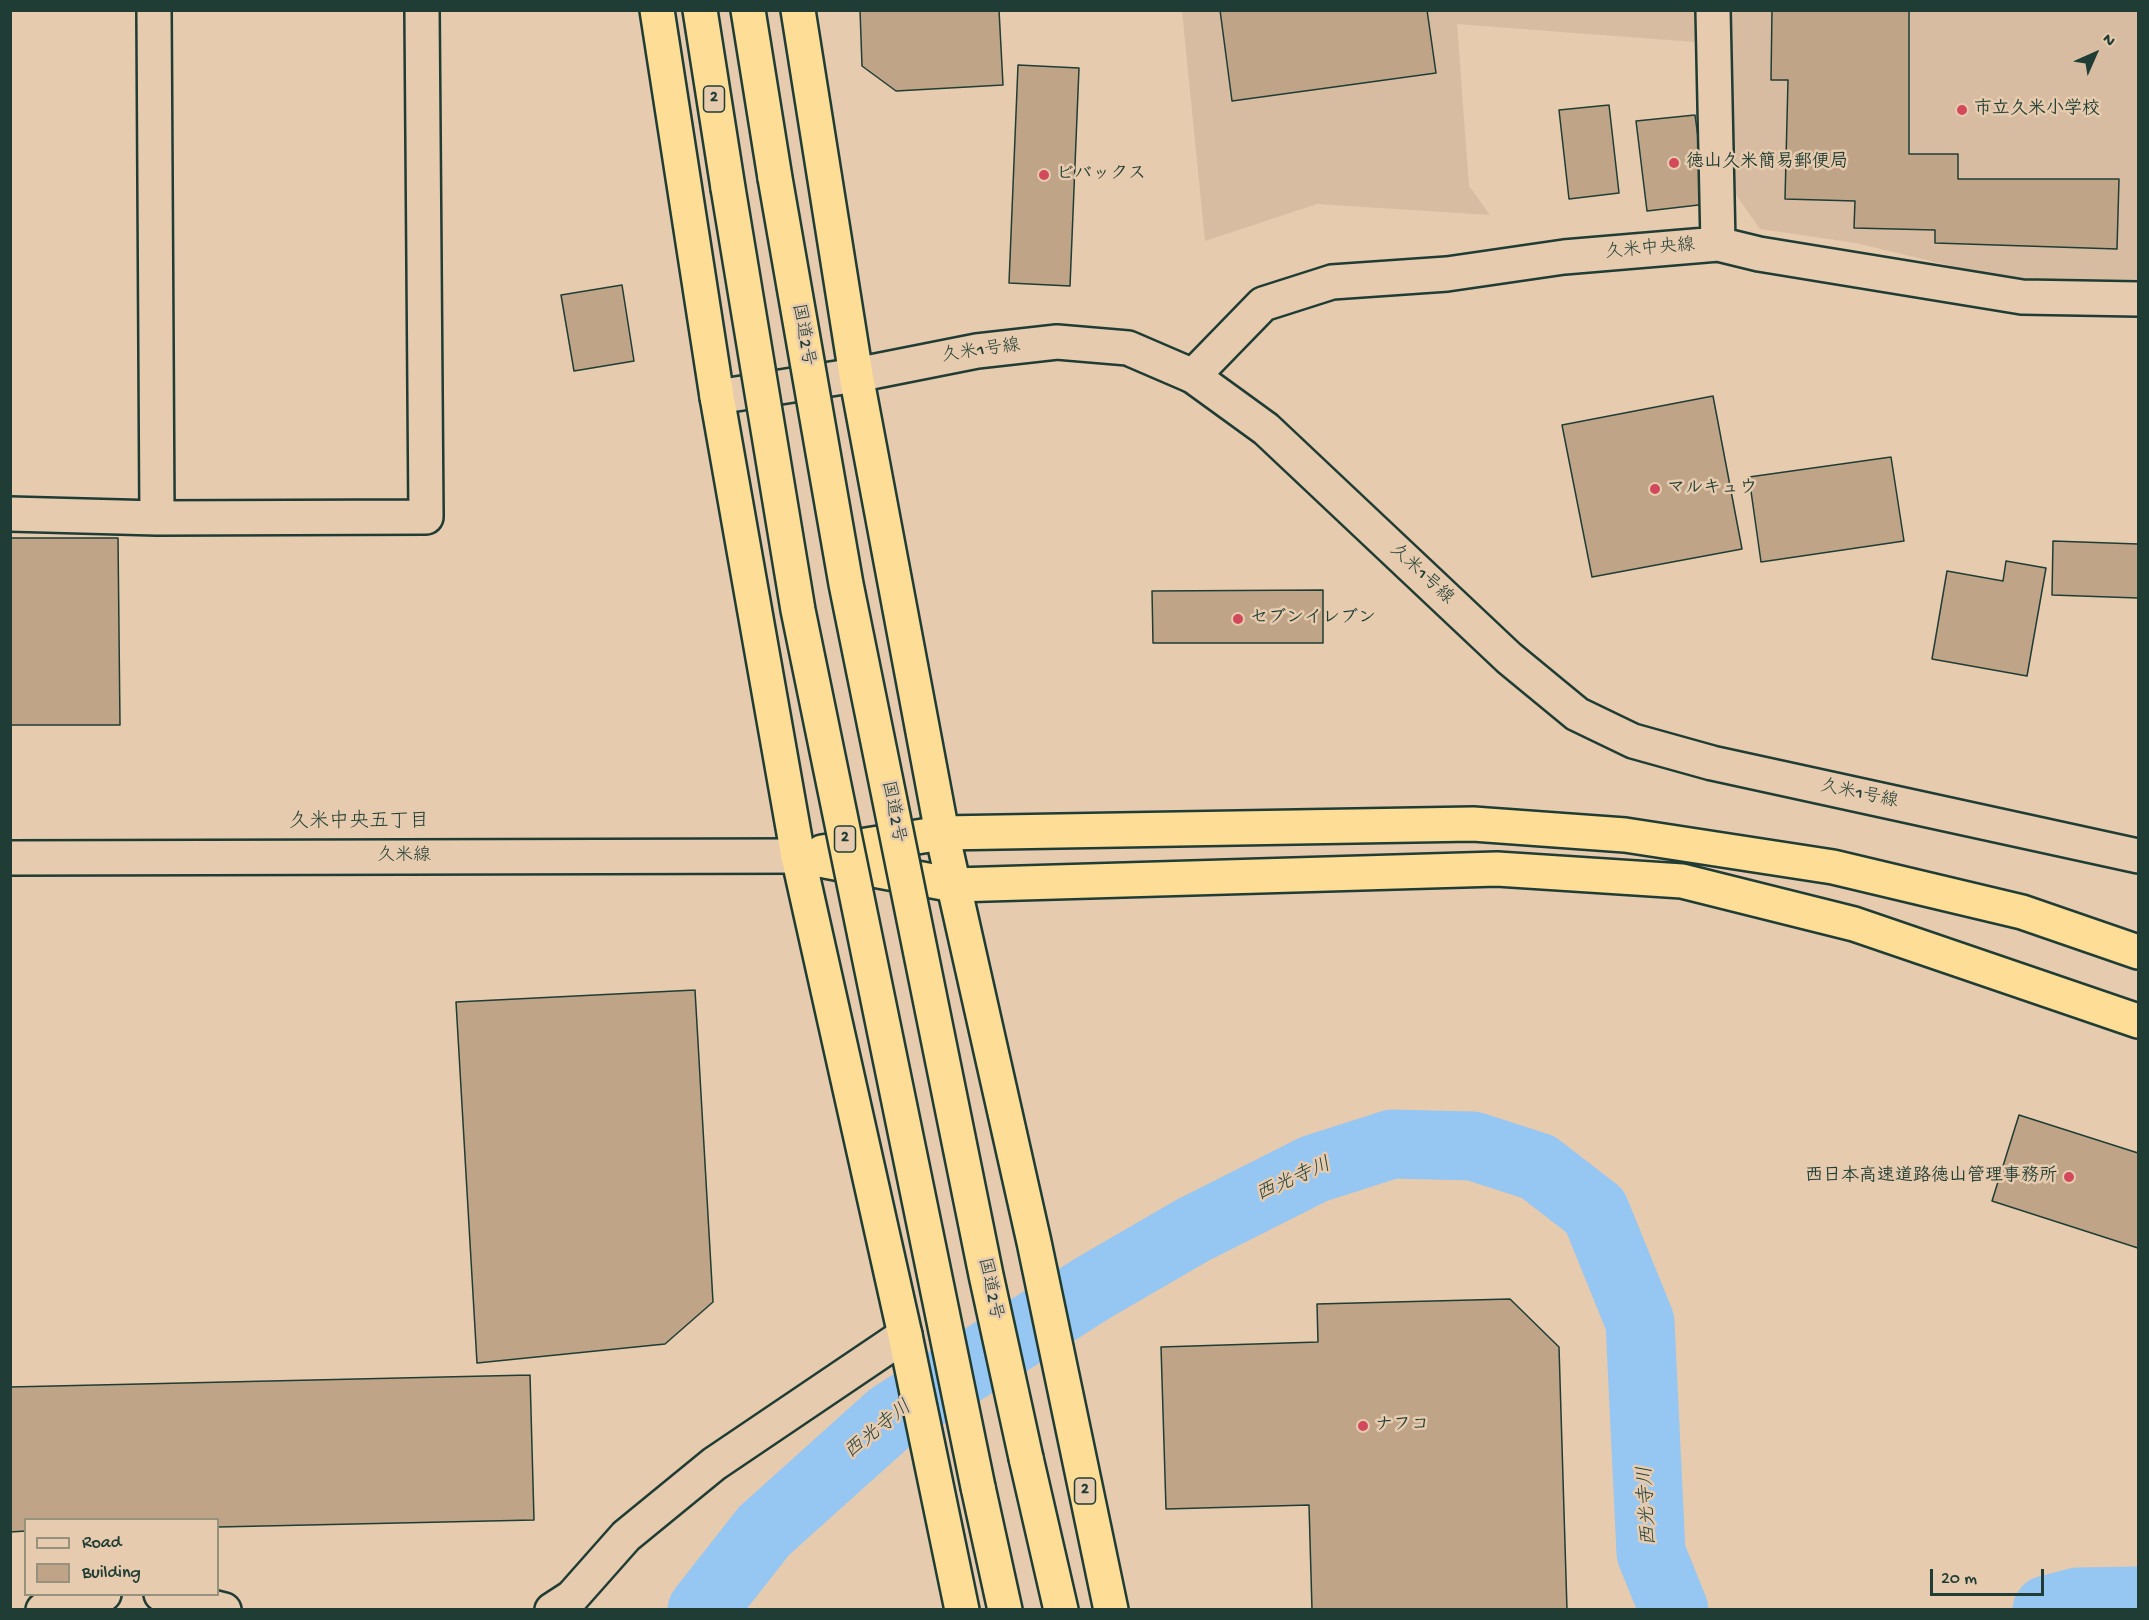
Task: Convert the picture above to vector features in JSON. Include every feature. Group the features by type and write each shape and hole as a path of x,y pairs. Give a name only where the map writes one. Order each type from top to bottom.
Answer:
{"highway":[{"path":"657,10 717,397 798,856 905,1335 962,1610"},
{"name":"2","path":"700,10 798,610 1005,1610"},
{"name":"国道2号","path":"748,10 846,584 986,1275 1061,1610"},
{"name":"2","path":"798,10 856,375 942,833 1034,1242 1111,1610"},
{"path":"798,856 942,833 1473,824 1625,835 1833,867 2022,912 2139,952"},
{"path":"798,856 954,885 1497,869 1682,881 1854,924 2139,1021"}],"street":[{"path":"154,10 157,518"},
{"path":"10,514 157,518 426,517 422,10"},
{"path":"1713,10 1718,244"},
{"name":"久米中央線","path":"1193,376 1263,304 1332,282 1447,274 1564,257 1718,244 1759,254 2022,297 2139,299"},
{"name":"久米1号線","path":"717,397 856,375 977,351 1058,342 1128,348 1193,376 1266,429 1509,658 1577,714 1633,741 1712,763 2139,856"},
{"name":"久米線","path":"10,858 798,856"},
{"path":"552,1610 572,1597 626,1536 714,1464 905,1335"},
{"path":"43,1610 74,1597 84,1596"},
{"path":"169,1596 224,1610"}],"shaded area":[{"path":"1182,11 2138,11 2138,285 2031,285 1856,243 1760,229 1734,192 1721,44 1457,24 1469,186 1490,215 1317,204 1205,241"}],"building":[{"path":"860,10 999,10 1003,85 896,91 862,66"},
{"path":"1220,10 1427,10 1436,73 1232,101"},
{"path":"1772,10 1909,10 1909,154 1958,154 1958,179 2119,179 2117,249 1935,243 1935,230 1854,228 1855,201 1785,199 1788,80 1771,80"},
{"name":"ビバックス","path":"1018,65 1079,68 1070,286 1009,283"},
{"path":"1609,105 1619,193 1569,199 1559,110"},
{"path":"1695,115 1707,204 1647,211 1636,121"},
{"path":"622,285 634,361 574,371 561,295"},
{"path":"1713,396 1742,549 1592,577 1562,425"},
{"path":"1891,457 1904,541 1761,562 1749,477"},
{"path":"10,538 118,538 120,725 10,725"},
{"path":"2053,541 2138,544 2138,598 2052,595"},
{"path":"2006,561 2046,568 2027,676 1932,659 1947,571 2003,581"},
{"path":"1323,590 1323,643 1153,643 1152,591"},
{"path":"695,990 713,1302 665,1344 477,1363 456,1002"},
{"name":"西日本高速道路徳山管理事務所","path":"2019,1115 2138,1153 2138,1248 1992,1201"},
{"name":"ナフコ","path":"1510,1299 1559,1347 1567,1610 1312,1610 1309,1505 1166,1509 1161,1347 1318,1342 1317,1304"},
{"path":"530,1375 534,1520 219,1527 219,1518 24,1518 24,1531 10,1532 10,1387"}],"waterway":[{"name":"西光寺川","path":"702,1610 764,1531 892,1416 1093,1288 1193,1230 1314,1169 1392,1144 1473,1146 1538,1167 1595,1211 1640,1322 1651,1553 1674,1610"},
{"name":"西光寺川","path":"2047,1610 2078,1602 2138,1601"}],"place":[{"name":"市立久米小学校","path":"1962,110"},
{"name":"徳山久米簡易郵便局","path":"1674,163"},
{"name":"ビバックス","path":"1044,175"},
{"name":"マルキュウ","path":"1655,489"},
{"name":"セブンイレブン","path":"1238,619"},
{"name":"西日本高速道路徳山管理事務所","path":"2069,1177"},
{"name":"ナフコ","path":"1363,1426"}],"district":[{"name":"久米中央五丁目","path":"359,823"}]}
